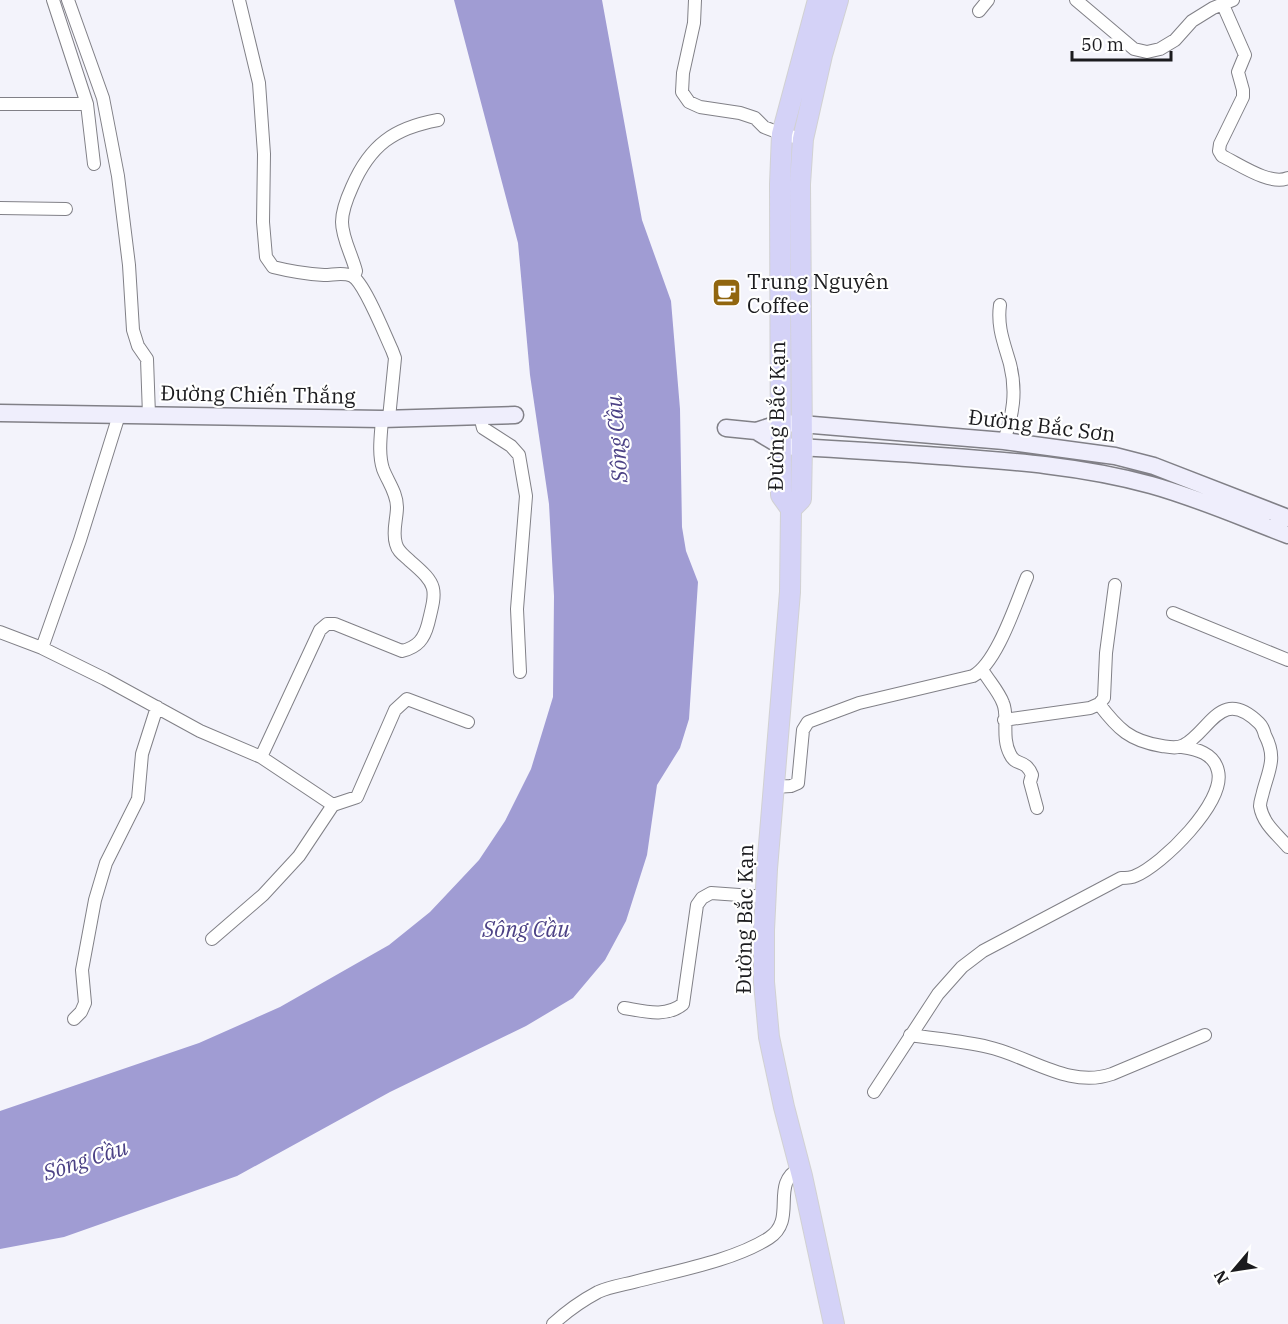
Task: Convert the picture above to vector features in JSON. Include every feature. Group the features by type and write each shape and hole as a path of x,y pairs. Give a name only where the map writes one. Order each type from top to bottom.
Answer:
{"highway":[{"name":"Đường Bắc Kạn","path":"818,0 782,134 780,184 781,495 791,509 790,592 765,897 764,982 769,1036 834,1324"},
{"name":"Đường Bắc Kạn","path":"791,509 801,499 800,184 803,139 822,55 838,0"}],"main road":[{"name":"Đường Chiến Thắng","path":"0,412 385,418 515,415"},
{"name":"Đường Bắc Sơn","path":"756,430 781,423 801,424 1004,441 1115,456 1154,466 1288,518"},
{"path":"726,428 756,430 781,446"},
{"name":"Đường Bắc Sơn","path":"781,446 1004,460 1055,466 1152,485 1288,535"}],"street":[{"path":"53,0 87,104 94,164"},
{"path":"68,0 103,98 118,176 133,330 138,346 147,359 149,415"},
{"path":"239,0 259,83 264,154 263,222 266,257 273,267 292,272 323,275 347,274 354,277 368,297 394,358 385,418 382,460 397,506 394,540 398,551 429,578 434,589 434,602 426,631 421,642 413,648 402,651 335,624 327,624 320,630 261,757"},
{"path":"695,0 694,23 682,92 689,102 700,107 740,113 755,118 764,127 803,139"},
{"path":"979,11 988,0"},
{"path":"1076,0 1134,49 1147,52 1160,49 1175,40 1192,21 1228,2 1245,56 1238,72 1244,90 1219,151 1222,156 1269,179 1281,182 1288,178"},
{"path":"0,104 87,104"},
{"path":"354,277 356,271 342,229 346,201 354,183 373,152 395,133 413,125 438,120"},
{"path":"0,208 66,210"},
{"path":"1000,305 999,330 1010,366 1014,401 1013,414 1004,441"},
{"path":"42,648 80,540 119,415"},
{"path":"480,416 483,428 511,446 519,455 526,496 517,609 520,672"},
{"path":"774,787 791,786 798,783 803,730 808,722 859,704 973,676 982,671 993,656 1028,577"},
{"path":"1004,720 1090,708 1099,704 1104,698 1106,653 1115,585"},
{"path":"1173,614 1288,660"},
{"path":"0,632 42,648 105,679 200,731 261,757 333,805"},
{"path":"982,671 1004,703 1004,730 1009,754 1015,761 1028,766 1032,776 1030,782 1037,808"},
{"path":"212,939 263,895 299,856 333,805 357,797 395,710 407,699 468,722"},
{"path":"874,1092 938,994 962,968 983,951 1121,878 1133,877 1148,869 1178,843 1206,812 1216,790 1219,771 1213,760 1206,754 1182,747 1171,748 1144,743 1126,735 1099,704"},
{"path":"74,1019 81,1012 85,1002 82,970 95,900 106,863 138,799 142,754 157,707"},
{"path":"1182,747 1212,718 1226,710 1240,710 1260,724 1270,745 1272,765 1260,804 1269,827 1288,847"},
{"path":"624,1008 650,1012 668,1011 682,1004 697,905 702,898 711,893 765,897"},
{"path":"910,1035 987,1047 1061,1074 1098,1078 1205,1035"},
{"path":"558,1322 600,1291 728,1256 770,1237 779,1230 783,1220 785,1180 792,1172 800,1168"}],"water":[{"name":"Sông Cầu","path":"454,0 602,0 642,220 671,301 680,409 682,527 686,551 698,582 689,719 680,748 657,785 647,855 626,921 605,960 573,998 526,1026 390,1092 237,1176 64,1237 0,1249 0,1111 199,1043 280,1007 389,945 430,912 479,860 505,821 531,769 553,697 554,596 549,504 530,375 518,243"}],"place":[{"name":"Trung Nguyên Coffee","path":"726,293"}]}
